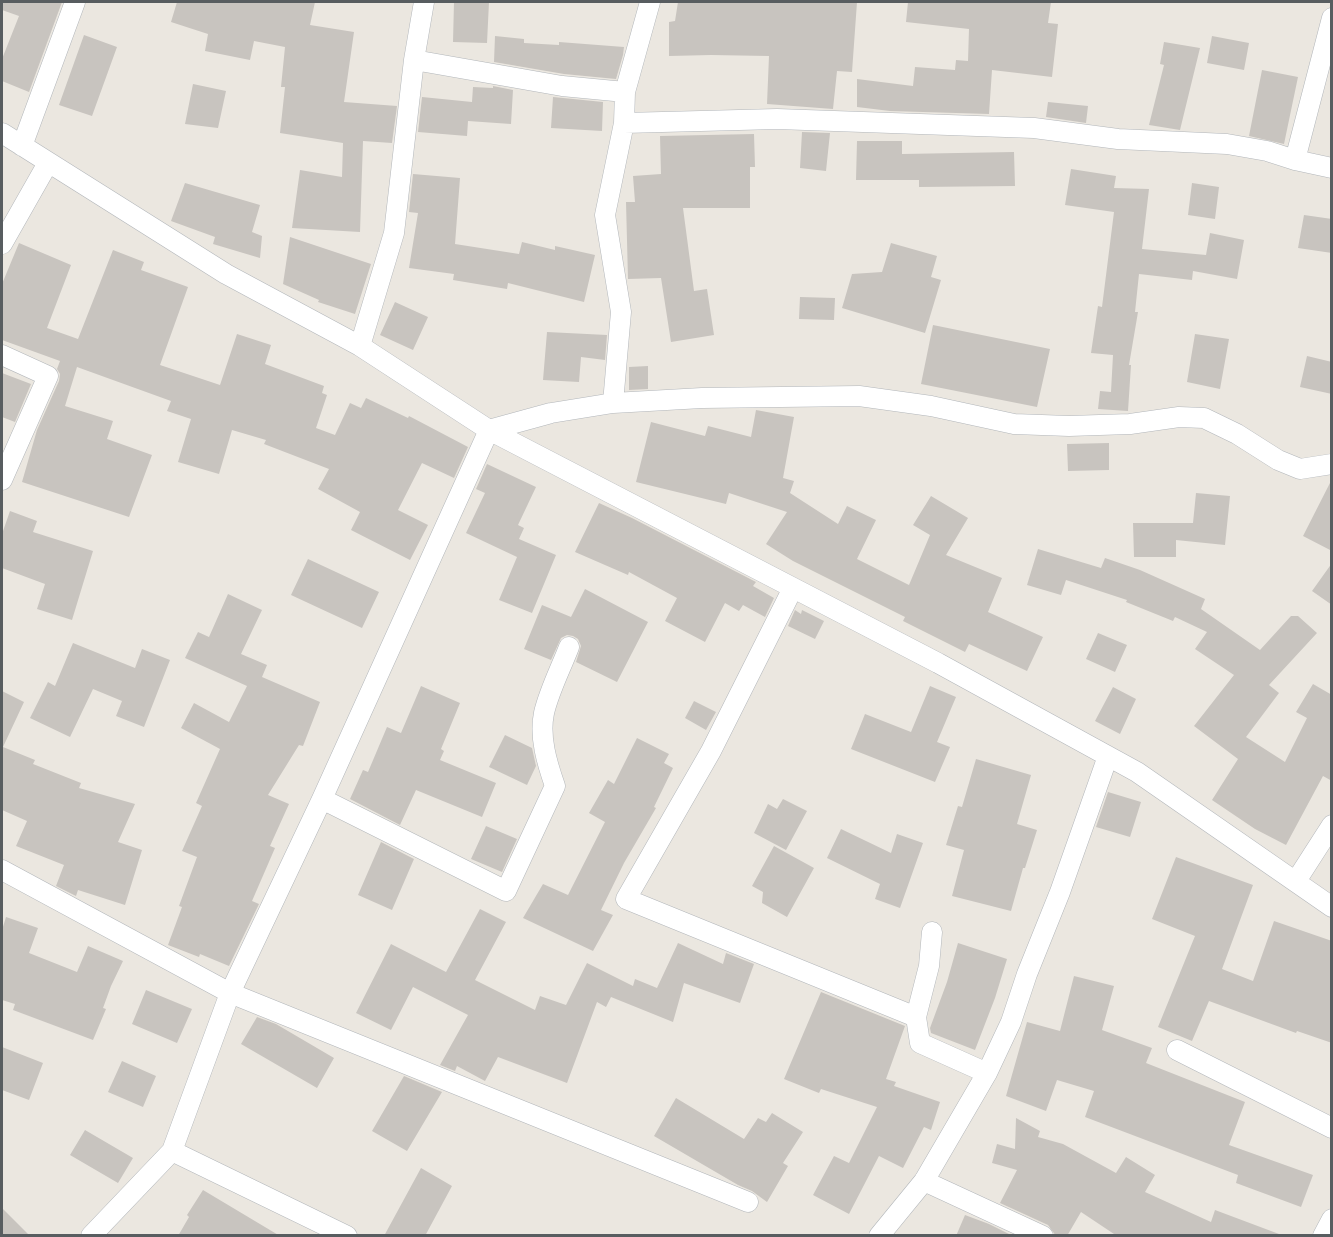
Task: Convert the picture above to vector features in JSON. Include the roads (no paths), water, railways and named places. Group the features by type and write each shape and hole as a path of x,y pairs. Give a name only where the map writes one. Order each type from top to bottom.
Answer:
{"street":[{"path":"22,146 75,2"},
{"path":"360,346 394,233 414,60 424,2"},
{"path":"613,403 621,312 605,215 624,123 625,93 650,2"},
{"path":"1295,160 1332,18"},
{"path":"414,60 554,85 625,93"},
{"path":"624,123 777,119 1034,128 1118,139 1227,144 1267,151 1332,168"},
{"path":"2,133 226,274 360,346 489,430 938,663 1137,772 1332,907"},
{"path":"2,244 48,163"},
{"path":"2,355 48,376 2,480"},
{"path":"489,430 551,413 613,403 702,398 859,396 931,406 1014,424 1069,426 1120,424 1179,417 1204,418 1237,434 1278,460 1300,469 1332,464"},
{"path":"91,1236 172,1151 230,993 322,799 489,430"},
{"path":"793,588 711,751 626,899 916,1017"},
{"path":"322,799 506,891 555,786 547,763 543,734 544,713 569,647"},
{"path":"879,1236 924,1181 987,1073 1011,1022 1108,756"},
{"path":"1296,881 1332,825"},
{"path":"4,876 230,993 748,1202"},
{"path":"932,932 928,966 916,1017 920,1043 987,1073"},
{"path":"1177,1050 1332,1128"},
{"path":"172,1151 347,1236"},
{"path":"924,1181 1043,1236"},
{"path":"1323,1236 1332,1219"}]}
